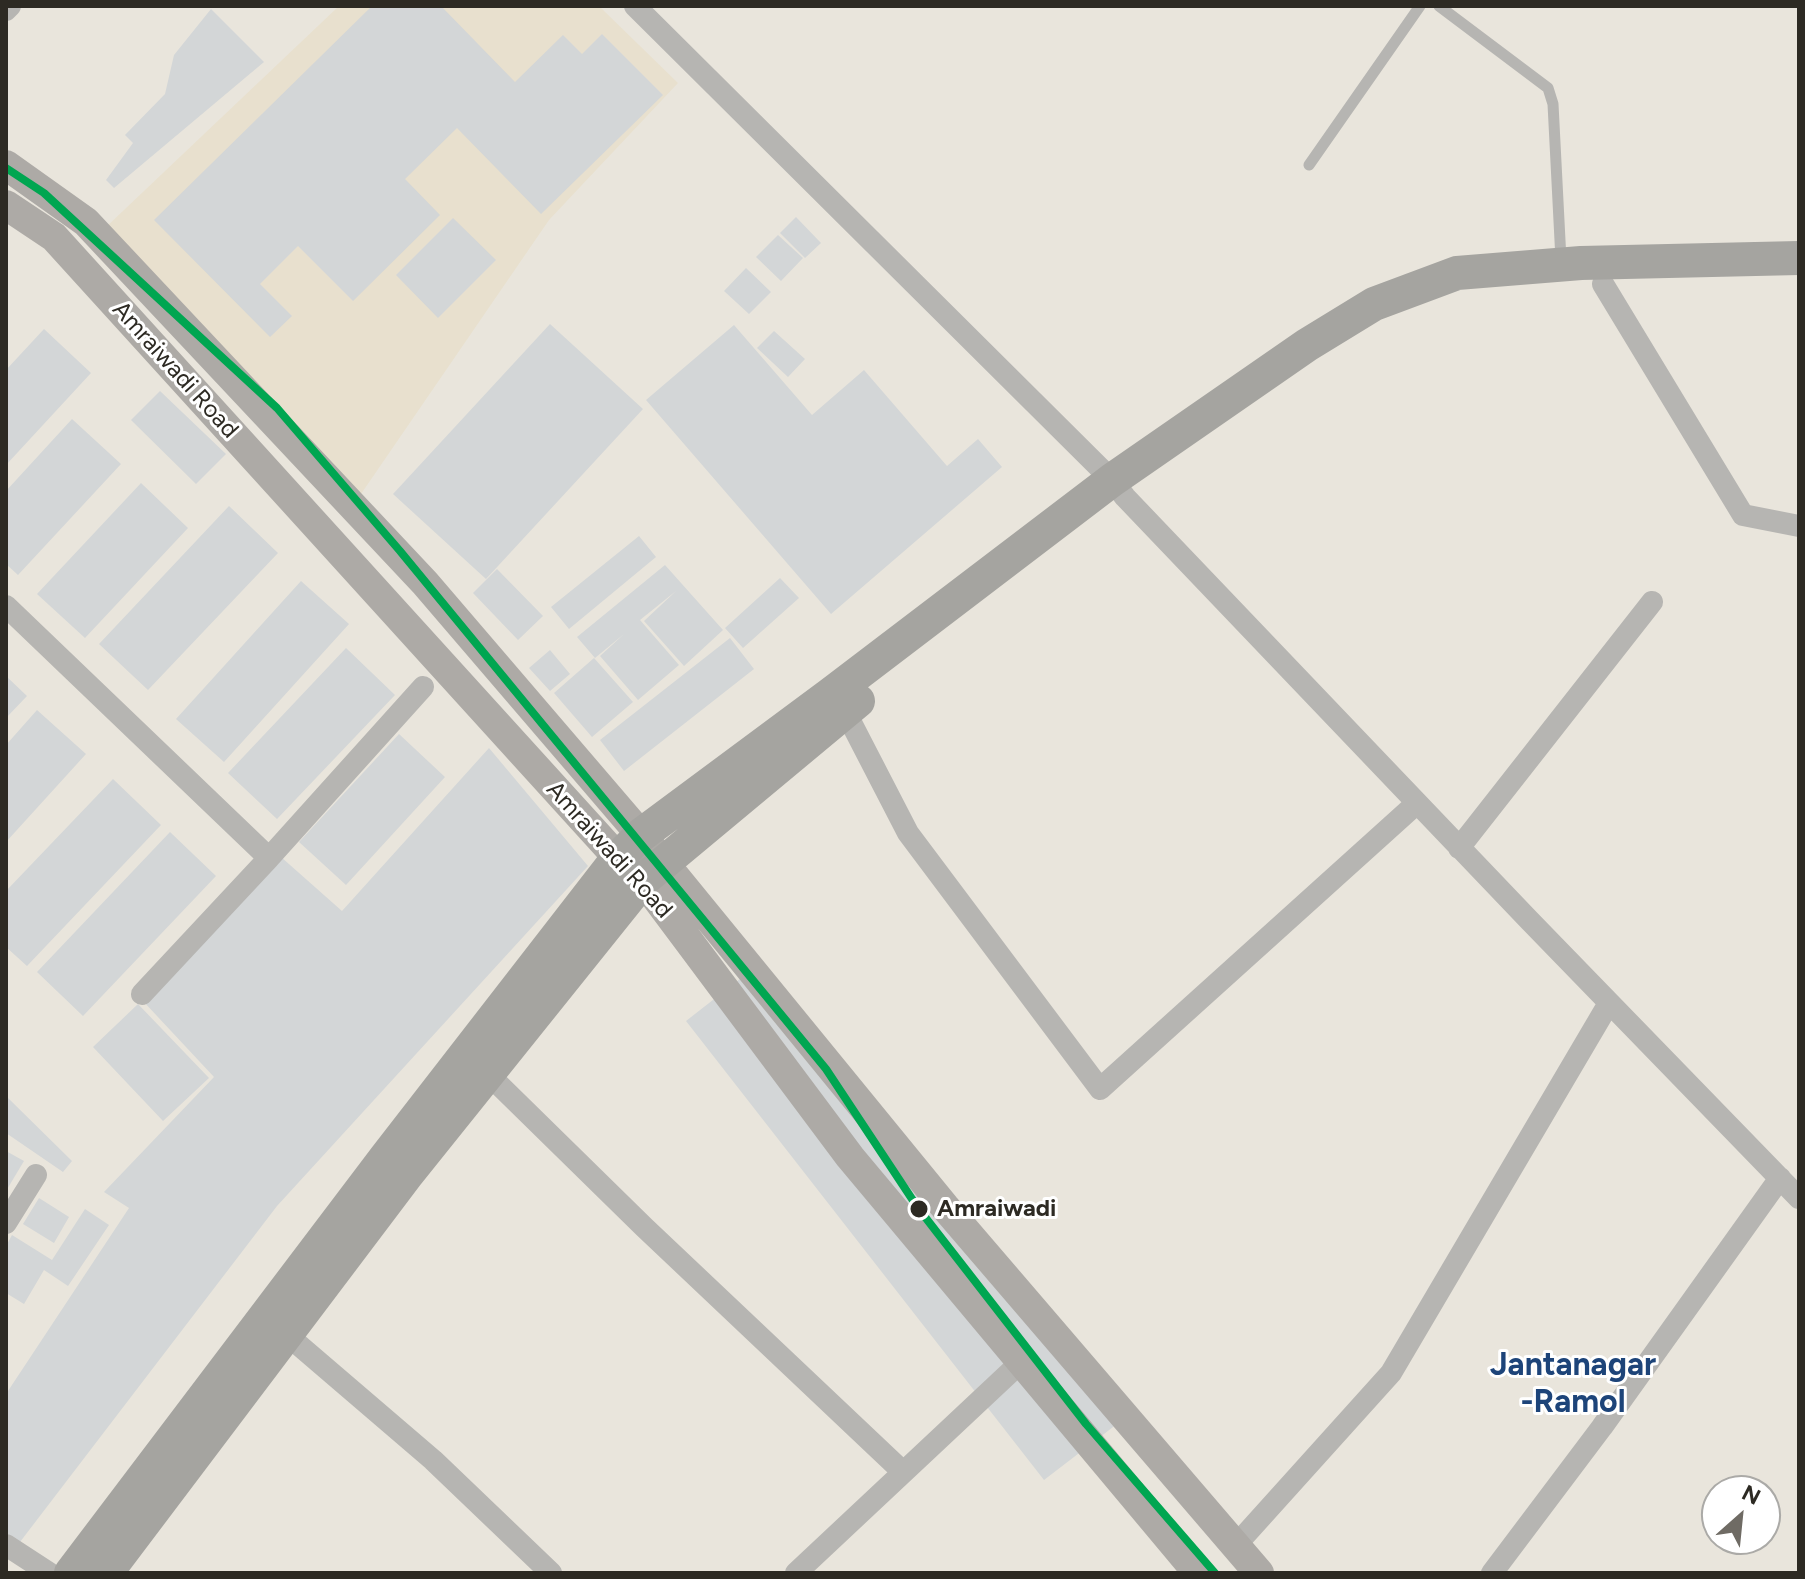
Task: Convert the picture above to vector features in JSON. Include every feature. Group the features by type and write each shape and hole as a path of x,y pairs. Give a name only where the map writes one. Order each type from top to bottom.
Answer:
{"main road":[{"path":"6,165 86,222 425,583 641,859 1259,1573"},
{"name":"Amraiwadi Road","path":"6,205 54,237 641,859 850,1157 1198,1573"},
{"path":"71,1573 386,1157 641,859 1118,488 1307,345 1374,304 1457,273 1561,264 1799,258"},
{"path":"106,1573 408,1173 488,1074 641,859 845,711 1118,488 1384,324 1462,295 1603,284 1799,279"}],"street":[{"path":"635,6 1118,488 1459,848 1799,1198"},
{"path":"1603,284 1743,515 1799,526"},
{"path":"1459,848 1652,602"},
{"path":"6,606 269,858"},
{"path":"142,994 423,687"},
{"path":"845,711 908,833 1100,1089 1417,803"},
{"path":"1236,1545 1391,1373 1609,1003"},
{"path":"488,1074 655,1238 903,1472"},
{"path":"6,1223 36,1175"},
{"path":"1492,1573 1602,1427 1780,1178"},
{"path":"286,1334 433,1460 551,1573"},
{"path":"796,1573 1021,1362"},
{"path":"6,1545 49,1573"}],"lane":[{"path":"1309,165 1420,6"},
{"path":"1439,6 1548,88 1553,104 1561,264"}],"shaded area":[{"path":"339,6 599,6 678,83 549,220 361,494 105,228"}],"building":[{"path":"372,6 441,6 515,82 563,35 582,54 602,34 663,95 541,214 457,128 405,179 440,215 353,301 298,246 260,284 292,316 270,337 154,220"},
{"path":"211,9 264,62 114,188 106,180 133,143 125,135 165,94 174,55"},
{"path":"796,217 821,243 805,258 780,233"},
{"path":"453,218 496,260 438,318 396,275"},
{"path":"778,235 803,258 781,281 756,257"},
{"path":"746,268 771,292 749,314 724,291"},
{"path":"550,324 643,409 486,579 393,494"},
{"path":"734,325 812,415 864,370 947,466 978,439 1002,467 831,614 646,400"},
{"path":"44,329 91,373 6,465 6,370"},
{"path":"774,331 805,359 788,377 757,348"},
{"path":"160,391 226,454 196,484 131,420"},
{"path":"72,419 121,464 18,575 6,564 6,491"},
{"path":"141,483 188,528 85,638 37,594"},
{"path":"229,506 278,553 148,690 99,644"},
{"path":"639,536 656,557 569,629 551,607"},
{"path":"665,565 723,630 684,666 644,621 676,591 640,620 679,665 638,700 600,656 624,634 595,658 577,637"},
{"path":"497,569 543,616 518,640 473,593"},
{"path":"780,578 799,598 743,648 725,628"},
{"path":"301,581 349,624 224,762 176,719"},
{"path":"730,638 754,669 624,771 600,740"},
{"path":"346,648 395,695 277,819 228,773"},
{"path":"550,650 570,674 550,691 529,668"},
{"path":"594,658 633,702 592,737 554,693"},
{"path":"6,676 27,696 6,718"},
{"path":"37,710 86,754 6,842 6,745"},
{"path":"399,734 445,777 346,885 299,842"},
{"path":"489,748 588,866 277,1206 20,1542 6,1533 6,1394 129,1208 104,1192 214,1077 143,1001 281,857 342,911"},
{"path":"113,779 161,825 27,966 6,947 6,891"},
{"path":"170,832 216,876 83,1016 37,972"},
{"name":"Amraiwadi","path":"759,964 1117,1424 1044,1480 686,1021"},
{"path":"138,1004 209,1078 163,1121 93,1047"},
{"path":"6,1096 72,1161 63,1172 6,1133"},
{"path":"6,1151 24,1161 6,1191"},
{"path":"39,1198 69,1217 54,1243 23,1224"},
{"path":"85,1209 109,1225 68,1286 44,1270 24,1304 6,1293 6,1246 12,1235 52,1260"}],"transit line":[{"path":"6,168 44,193 277,408 400,551 826,1069 918,1208 1086,1424 1215,1573"}],"place":[{"name":"Amraiwadi","path":"919,1209"}],"district":[{"name":"Jantanagar -Ramol","path":"1573,1384"}]}
